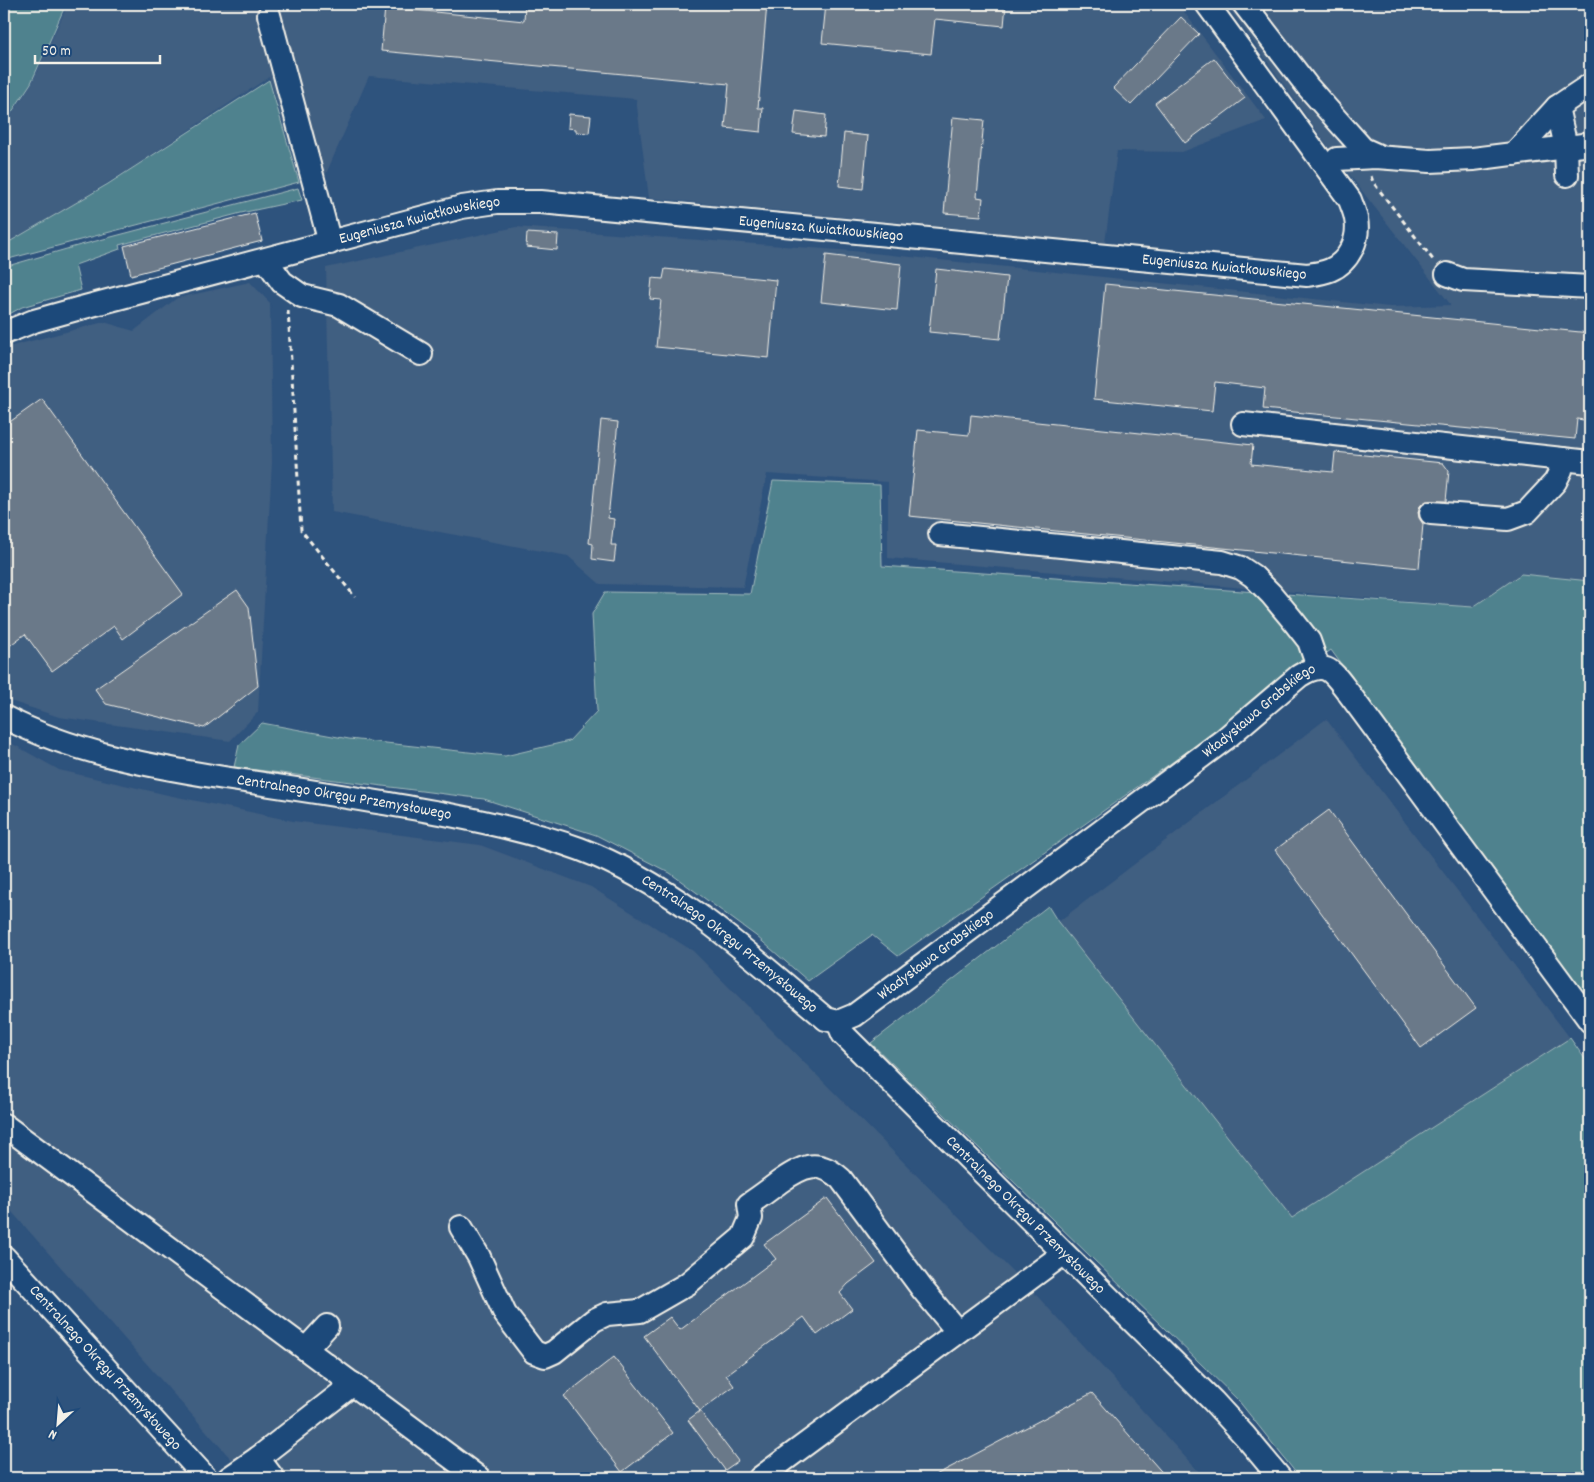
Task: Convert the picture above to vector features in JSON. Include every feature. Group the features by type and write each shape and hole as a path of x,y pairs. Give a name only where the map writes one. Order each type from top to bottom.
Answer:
{"street":[{"name":"Eugeniusza Kwiatkowskiego","path":"4,333 34,321 68,311 462,207 497,202 541,202 1307,275 1329,271 1347,257 1356,240 1356,219 1350,200 1207,4"},
{"path":"1244,4 1308,87 1375,163"},
{"path":"269,15 330,243"},
{"path":"1514,154 1557,108 1590,85"},
{"path":"1557,108 1566,147 1567,175"},
{"path":"1337,159 1375,163 1473,160 1590,142"},
{"path":"266,260 282,282 302,296 340,306 420,354"},
{"path":"1446,277 1590,287"},
{"path":"1243,424 1590,462"},
{"path":"1431,513 1508,519 1527,512 1555,482 1561,470 1563,459"},
{"path":"940,534 1222,562 1240,568 1252,576 1292,618 1309,641 1318,667"},
{"name":"Władysława Grabskiego","path":"838,1022 855,1015 1225,739 1307,671 1318,667 1331,672 1348,692 1590,1022"},
{"name":"Centralnego Okręgu Przemysłowego","path":"4,717 77,746 163,768 407,807 516,829 580,850 619,866 685,905 736,944 826,1019 838,1022 843,1034 1246,1436 1280,1478"},
{"path":"4,1124 479,1478"},
{"path":"461,1227 479,1257 505,1314 534,1352 545,1356 554,1352 594,1320 607,1314 640,1311 687,1284 743,1237 751,1218 749,1204 798,1170 819,1167 832,1171 841,1180 923,1290 957,1331"},
{"path":"760,1478 1063,1254"},
{"name":"Centralnego Okręgu Przemysłowego","path":"4,1257 206,1478"},
{"path":"306,1348 327,1326"},
{"path":"229,1478 258,1458 353,1384"},
{"path":"258,1458 273,1478"}],"path":[{"path":"1375,163 1373,182 1446,277"},
{"path":"286,285 301,530 356,597"}],"shaded area":[{"path":"68,4 1178,4 1266,120 1182,152 1117,151 1105,243 649,198 636,99 369,76 322,183 305,191 269,77 130,169 4,244 4,126 32,83"},
{"path":"1226,4 1590,4 1590,582 1522,576 1473,607 888,558 888,482 767,474 743,587 600,584 568,556 332,512 326,268 516,227 853,251 1390,307 1451,305 1337,159"},
{"path":"250,282 270,303 272,462 258,712 230,741 59,717 4,699 4,348 104,322 134,331 177,298"},
{"path":"1326,719 1570,1038 1292,1219 1058,922"},
{"path":"4,739 59,770 293,821 480,845 591,887 693,951 1039,1298 1198,1471 1202,1478 248,1478 4,1203"}],"green space":[{"path":"4,4 66,4 31,83 4,124"},
{"path":"269,80 299,182 12,258 4,262 4,245 108,184"},
{"path":"298,188 302,200 241,213 119,245 120,249 75,265 81,290 22,307 4,317 4,267"},
{"path":"773,481 880,485 882,566 1473,607 1521,574 1590,581 1590,1006 1331,650 898,956 872,935 808,981 756,936 670,873 596,835 484,799 234,767 239,745 262,723 349,739 505,756 569,741 597,711 592,614 605,592 750,594"},
{"path":"1048,906 1058,922 1292,1218 1570,1038 1590,1066 1590,1478 1300,1478 1238,1400 871,1043"}],"building":[{"path":"525,4 606,4 678,10 678,4 767,4 758,108 763,108 761,132 725,128 729,84 381,51 385,7 524,21"},
{"path":"826,4 1006,4 1004,26 935,19 931,54 822,43"},
{"path":"1181,17 1199,34 1131,105 1113,88"},
{"path":"1214,58 1245,98 1185,143 1155,103"},
{"path":"796,111 826,115 824,137 793,134"},
{"path":"569,114 591,116 589,133 576,132 576,129 568,128"},
{"path":"953,117 984,120 977,197 983,198 981,216 944,213"},
{"path":"844,133 868,136 863,189 839,186"},
{"path":"255,213 262,241 131,275 124,246"},
{"path":"527,233 558,235 557,250 526,247"},
{"path":"826,255 901,264 897,310 821,302"},
{"path":"665,269 776,280 769,358 656,347 661,300 650,299 652,278 663,279"},
{"path":"936,269 1007,277 1000,339 929,332"},
{"path":"1105,284 1590,333 1590,421 1577,419 1575,439 1263,409 1265,388 1215,382 1212,411 1094,399"},
{"path":"42,399 183,594 123,639 114,626 52,671 25,634 4,650 4,426"},
{"path":"971,415 1253,445 1251,464 1333,472 1335,452 1443,463 1449,471 1446,501 1426,501 1420,506 1419,518 1423,524 1419,568 909,516 918,430 969,435"},
{"path":"601,420 618,422 608,518 614,519 611,545 616,545 614,562 592,559 593,544 589,543"},
{"path":"237,590 249,607 258,686 204,728 106,704 95,689"},
{"path":"1329,810 1476,1008 1421,1048 1275,850"},
{"path":"827,1198 876,1263 848,1284 840,1293 852,1309 817,1335 804,1317 726,1375 734,1386 700,1411 644,1336 670,1317 680,1330 776,1259 764,1244"},
{"path":"614,1357 673,1433 622,1472 564,1396"},
{"path":"1092,1393 1167,1478 930,1478"},
{"path":"700,1411 738,1461 725,1470 688,1420"}]}
